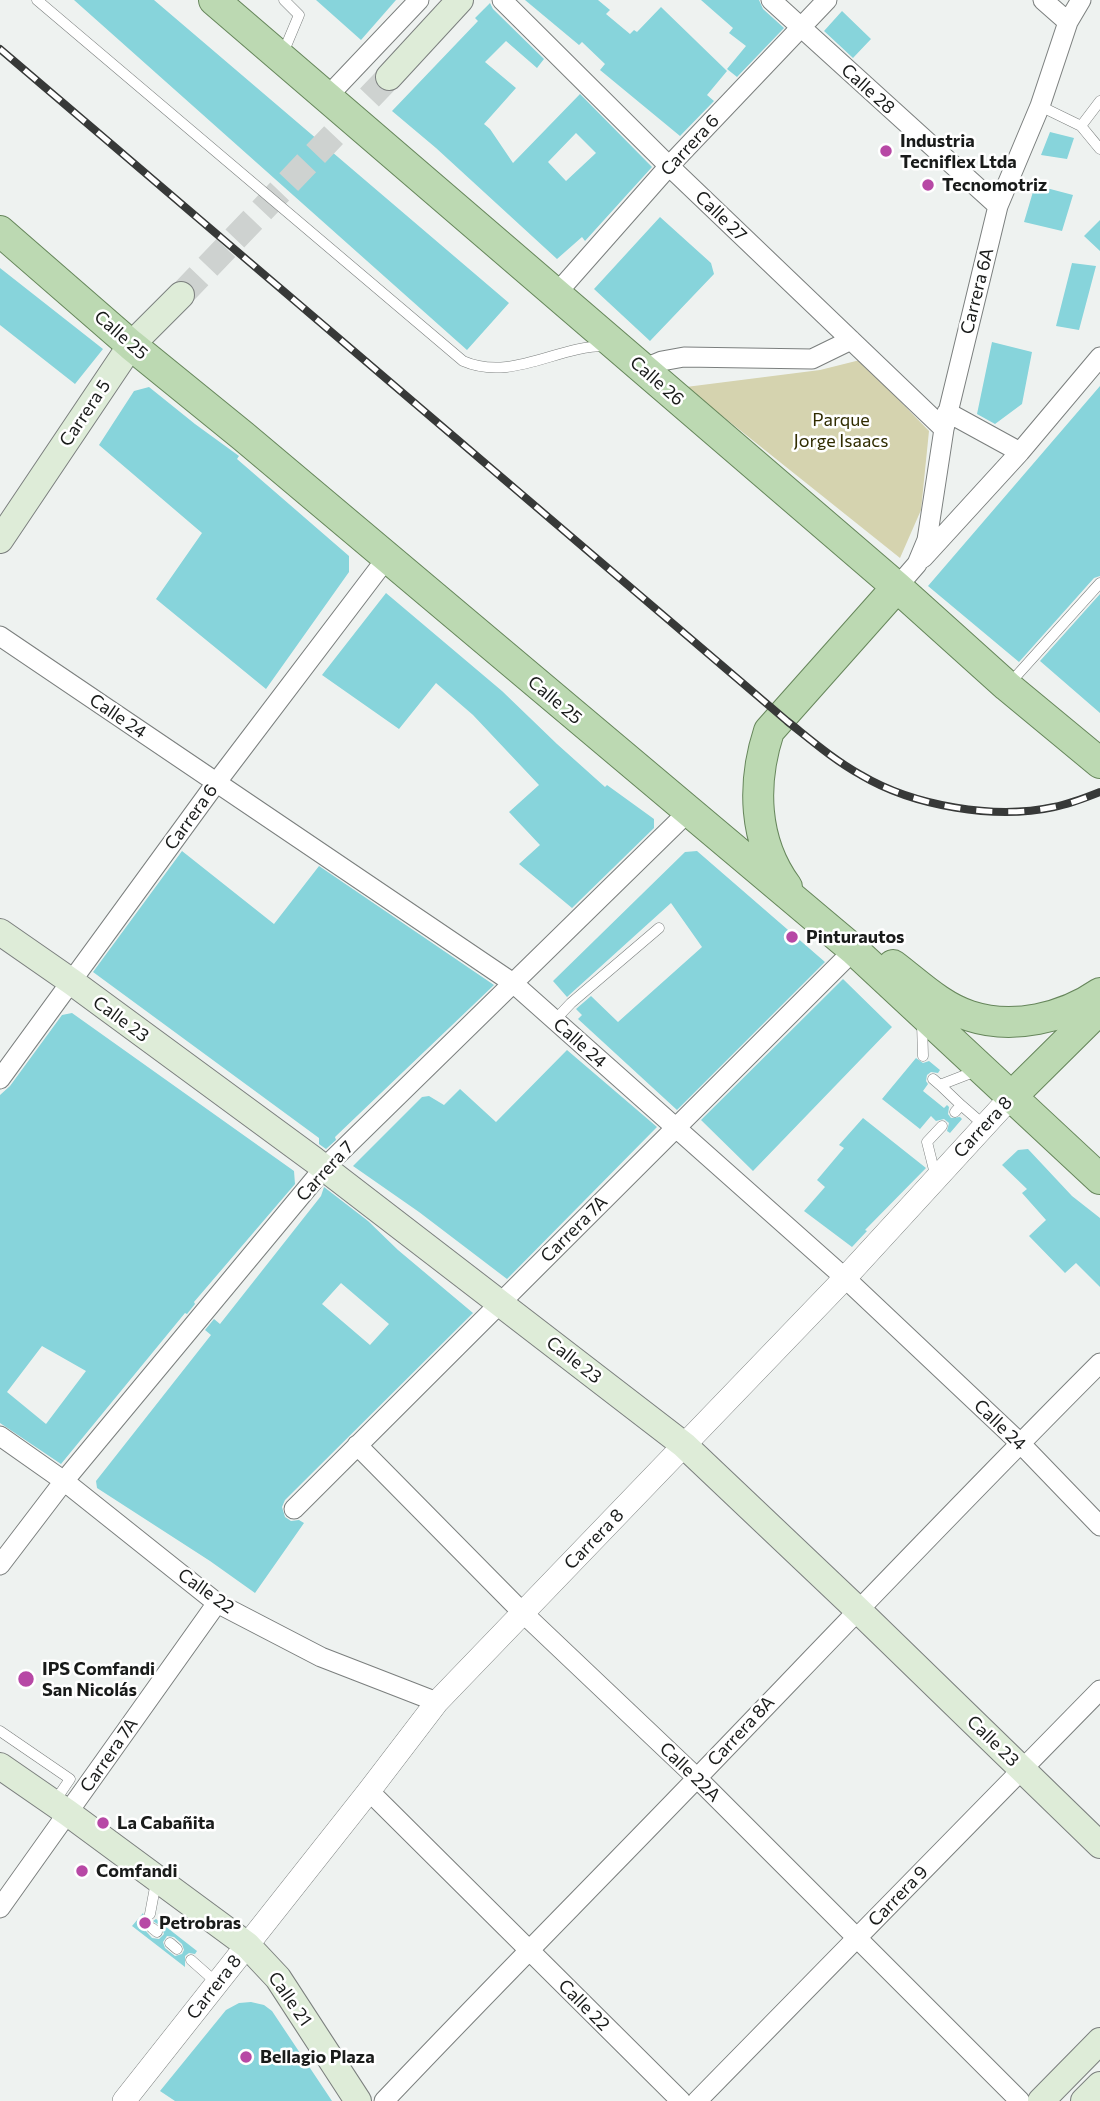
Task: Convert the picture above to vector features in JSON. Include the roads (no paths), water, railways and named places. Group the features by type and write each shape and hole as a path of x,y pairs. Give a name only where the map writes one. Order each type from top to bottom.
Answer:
{"main road":[{"name":"Calle 26","path":"214,0 897,587 1007,686 1100,763"},
{"path":"389,77 460,0"},
{"name":"Calle 25","path":"0,231 131,345 854,950 1100,1179"},
{"name":"Carrera 5","path":"0,540 131,345 181,295"},
{"path":"804,910 780,878 768,853 759,818 757,786 762,753 769,731 781,715 897,587"},
{"name":"Calle 23","path":"0,932 324,1168 684,1445 1100,1845"},
{"path":"854,950 889,962 942,1002 969,1016 999,1023 1029,1021 1059,1014 1100,993"},
{"name":"Carrera 8","path":"1011,1097 1100,1009"},
{"name":"Calle 21","path":"0,1766 247,1945 278,1978 358,2101"},
{"path":"1041,2101 1100,2041"},
{"path":"1084,2101 1100,2085"}],"street":[{"path":"327,97 419,0"},
{"name":"Calle 27","path":"502,0 669,166 851,340 945,421 1020,452"},
{"name":"Calle 28","path":"771,0 998,206"},
{"name":"Carrera 6","path":"556,294 669,166 827,0"},
{"path":"1043,0 1068,22"},
{"name":"Carrera 6A","path":"897,587 917,564 927,540 945,421 998,206 1040,106 1068,22 1082,0"},
{"path":"643,369 662,361 684,357 812,359 851,340"},
{"path":"670,392 673,369 684,357"},
{"path":"917,564 1020,452 1100,357"},
{"name":"Carrera 6","path":"0,1079 216,783 386,559"},
{"name":"Calle 24","path":"0,636 513,983 845,1278 1020,1443 1100,1526"},
{"name":"Carrera 7","path":"0,1565 64,1481 324,1168 689,811"},
{"name":"Carrera 7A","path":"294,1509 854,950"},
{"name":"Carrera 8","path":"124,2101 437,1702 845,1278 1011,1097"},
{"name":"Carrera 8A","path":"384,2101 857,1609 1100,1363"},
{"name":"Calle 22","path":"0,1436 64,1481 218,1603 321,1657 437,1702"},
{"name":"Calle 22A","path":"357,1445 523,1613 697,1778 1020,2101"},
{"name":"Carrera 7A","path":"0,1908 61,1808 218,1603"},
{"name":"Carrera 9","path":"697,2101 1100,1690"},
{"name":"Calle 22","path":"369,1791 681,2101"}],"lane":[{"path":"37,0 463,361 476,367 495,368 541,361 595,346 616,346"},
{"path":"281,57 299,15 284,0"},
{"path":"1082,126 1100,101"},
{"path":"1040,106 1082,126 1100,149"},
{"path":"1007,686 1100,583"},
{"path":"555,1020 571,1003 659,928"},
{"path":"922,1016 923,1056"},
{"path":"982,1069 936,1082 958,1109 984,1125"},
{"path":"936,1178 927,1142 942,1126"},
{"path":"0,1731 70,1780 61,1808"},
{"path":"150,1914 156,1878"},
{"path":"191,1960 217,1983"}],"tunnel":[{"path":"181,295 389,77"}],"railway":[{"path":"0,49 787,721 841,763 882,786 905,795 955,808 981,811 1031,811 1072,803 1100,792"}],"place":[{"name":"Industria Tecniflex Ltda","path":"886,151"},
{"name":"Tecnomotriz","path":"928,185"},
{"name":"Pinturautos","path":"792,937"},
{"name":"IPS Comfandi San Nicolás","path":"26,1679"},
{"name":"La Cabañita","path":"103,1823"},
{"name":"Comfandi","path":"82,1871"},
{"name":"Petrobras","path":"145,1923"},
{"name":"Bellagio Plaza","path":"246,2057"}],"park label":[{"name":"Parque Jorge Isaacs","path":"841,430"}]}
